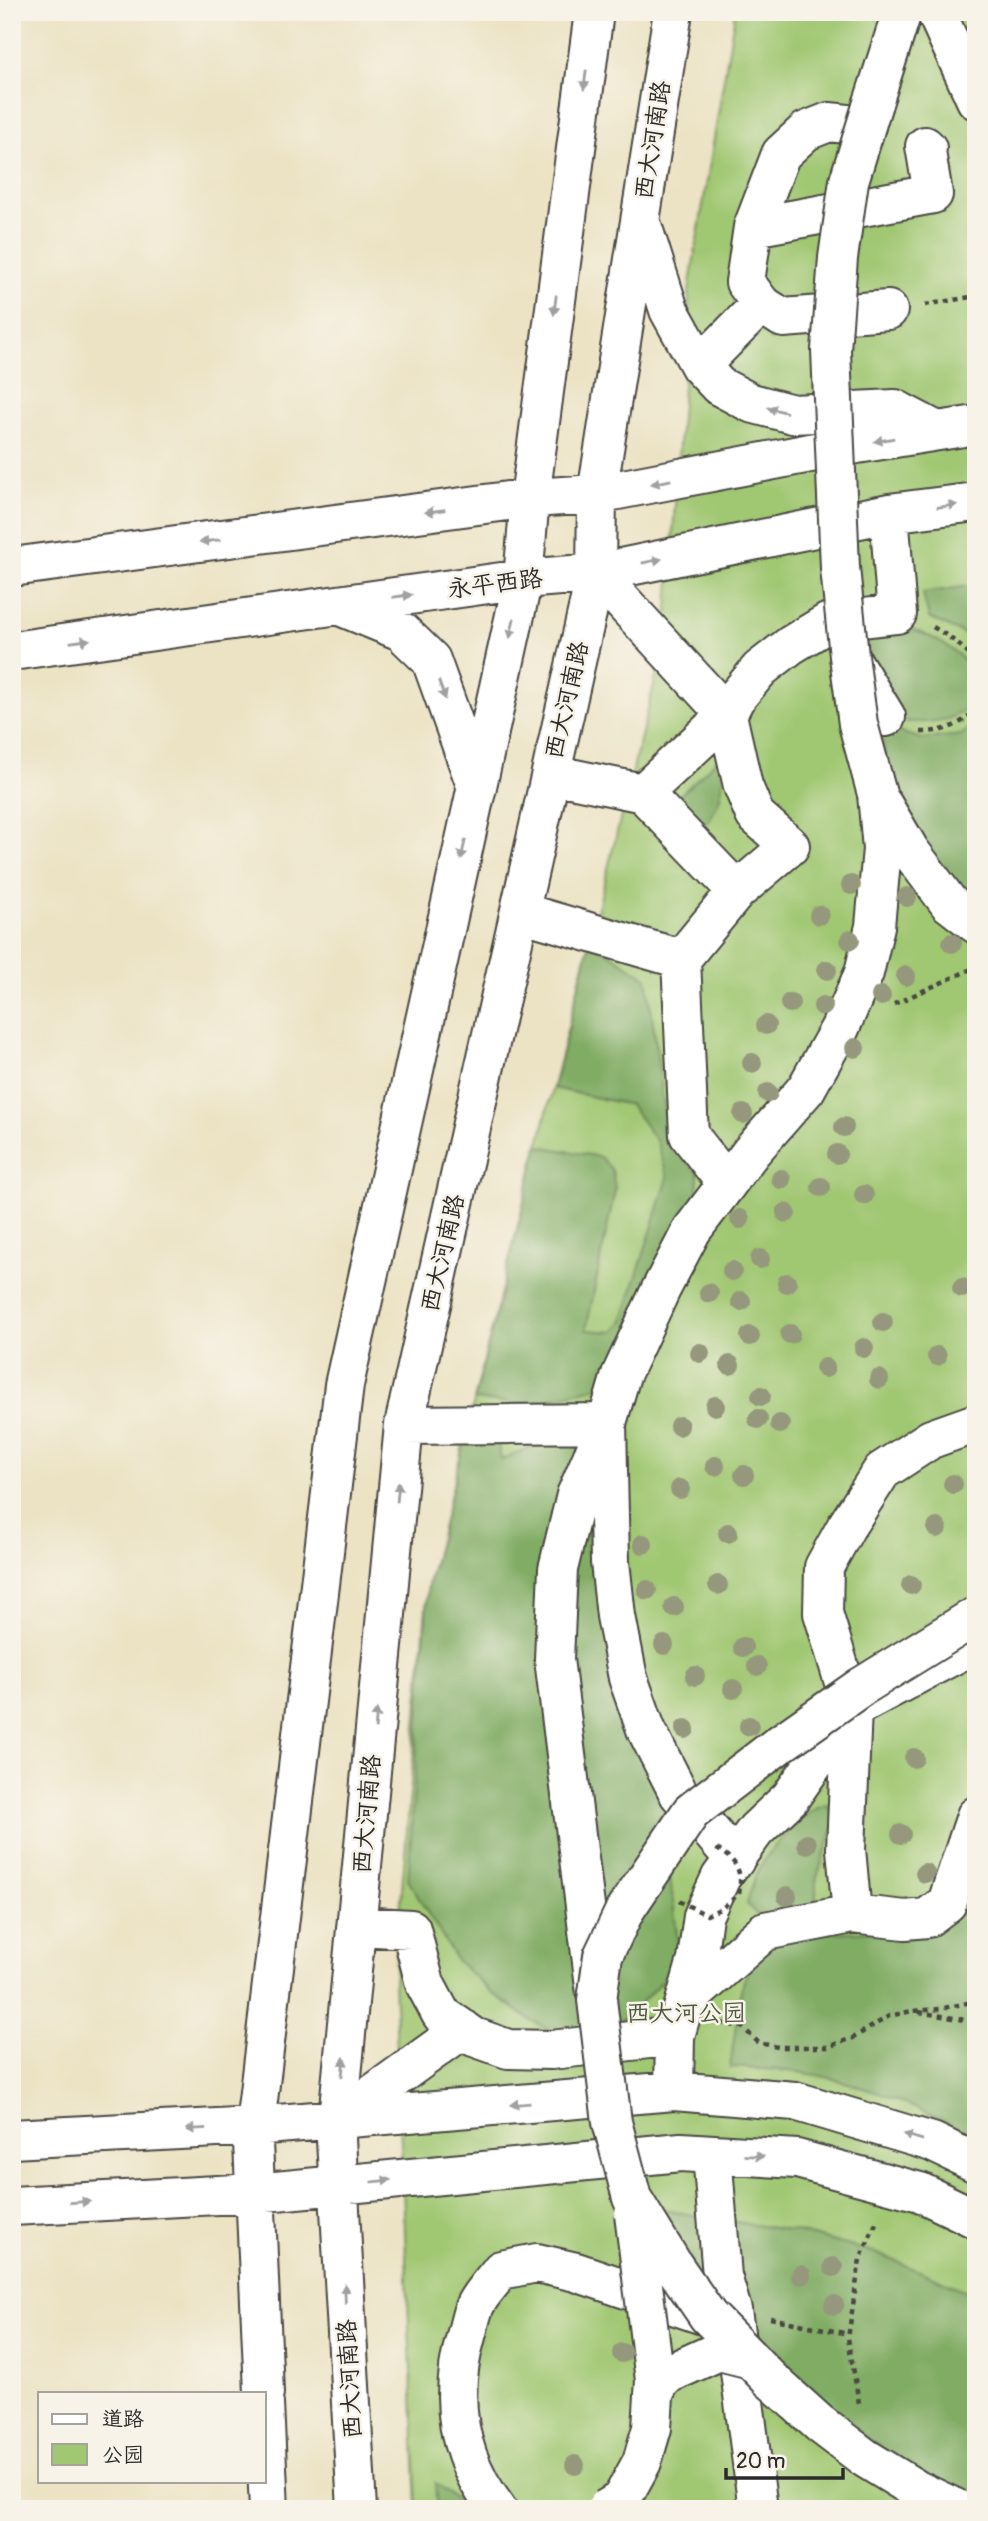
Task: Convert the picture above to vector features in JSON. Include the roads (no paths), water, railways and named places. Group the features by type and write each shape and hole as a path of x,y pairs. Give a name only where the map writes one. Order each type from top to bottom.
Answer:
{"street":[{"path":"264,2392 254,2126 344,1385 523,579 530,498 594,12"},
{"name":"西大河南路","path":"357,2509 336,2139 404,1426 596,573 597,494 673,12"},
{"path":"606,2509 621,2500 642,2462 652,2428 655,2380 632,2198 612,2122 554,1659 558,1569 576,1495 607,1423 621,1375 661,1290 692,1230 751,1152 806,1089 840,1028 864,973 875,926 882,849 877,794 858,724 840,568 831,350 838,258 849,181 901,12"},
{"path":"936,12 976,100"},
{"path":"870,115 847,122 829,122 806,131 781,154 753,227 744,282 761,304 783,318 888,310"},
{"path":"753,227 933,194 925,146 927,148"},
{"path":"640,221 669,310 699,366 719,386 751,403 793,414 895,409 937,431"},
{"path":"699,366 761,304"},
{"path":"12,567 530,498 597,494 976,425"},
{"name":"永平西路","path":"12,651 523,579 596,573 889,513 976,502"},
{"path":"643,793 727,715 735,699 760,669 791,645 829,622 897,614 889,513"},
{"path":"596,573 727,715 743,786 755,815 790,846 737,891 681,959 689,1135 727,1184"},
{"path":"338,605 401,631 431,660 477,789"},
{"path":"849,656 886,717"},
{"path":"551,774 643,793 737,891"},
{"path":"877,794 910,851 949,903 976,924"},
{"path":"520,912 681,959"},
{"path":"404,1426 607,1423"},
{"path":"607,1423 610,1562 616,1616 628,1678 646,1729 679,1794 723,1853 721,1877 703,1916 697,1960 681,2018 674,2091"},
{"path":"852,1914 846,1849 852,1709 824,1613 824,1567 846,1527 883,1471 931,1439 976,1423"},
{"path":"597,2000 603,1956 625,1910 691,1812 777,1746 861,1687 976,1616"},
{"path":"723,1853 756,1830 790,1798 852,1709 976,1643"},
{"path":"357,1926 411,1929 425,1984 441,2014 474,2037 508,2049 551,2050 575,2047 681,2018 765,1931 852,1914 905,1920 927,1918 947,1903 976,1816"},
{"path":"338,2119 463,2029"},
{"path":"575,2047 577,2099"},
{"path":"12,2139 254,2126 674,2091 795,2101 932,2142 976,2163"},
{"path":"12,2206 255,2193 681,2152 797,2159 920,2192 976,2219"},
{"path":"712,2154 722,2276 739,2332 758,2509"},
{"path":"632,2198 708,2316 739,2332 820,2424 864,2458 917,2490 957,2509"},
{"path":"496,2509 481,2488 465,2454 457,2406 460,2359 475,2305 501,2270 537,2263 576,2272 739,2332"},
{"path":"654,2394 668,2374 719,2351 739,2332"},
{"path":"266,2446 269,2509"}],"park label":[{"name":"西大河公园","path":"686,2013"}]}
